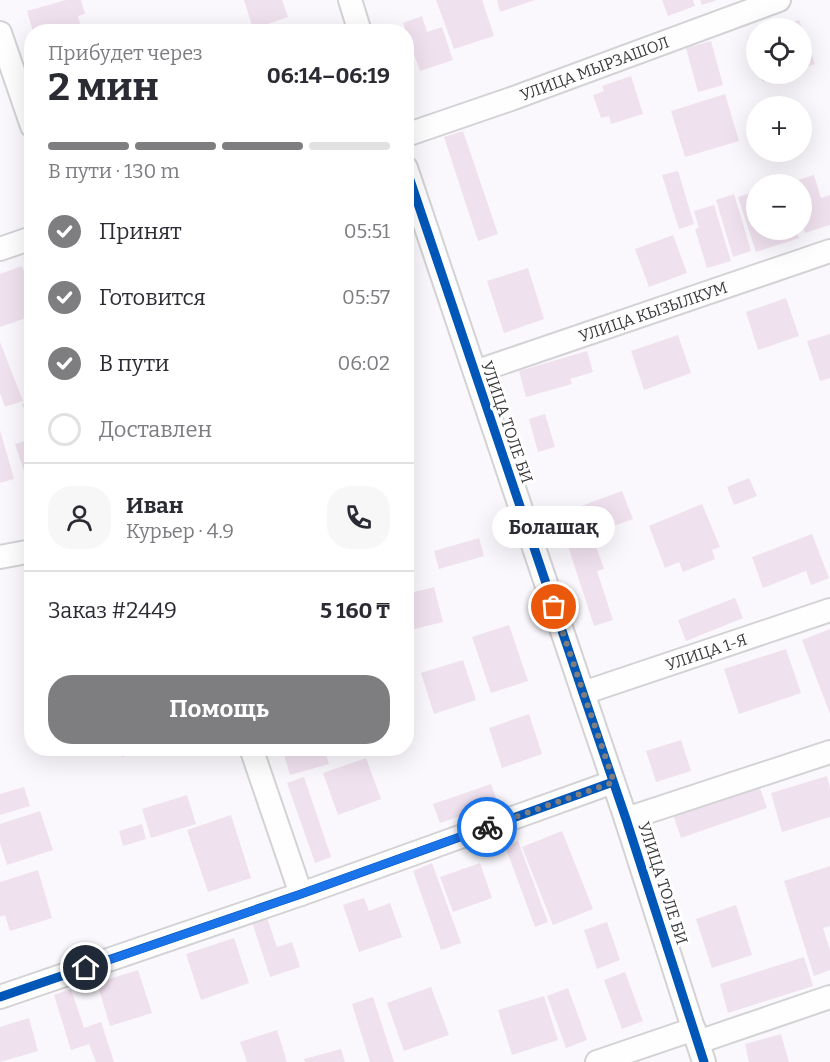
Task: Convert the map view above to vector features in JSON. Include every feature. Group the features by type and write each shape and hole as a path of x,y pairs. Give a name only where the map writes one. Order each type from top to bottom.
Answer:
{"street":[{"path":"350,0 358,24"},
{"name":"УЛИЦА МЫРЗАШОЛ","path":"414,132 779,0"},
{"path":"0,33 24,103"},
{"name":"УЛИЦА ТОЛЕ БИ","path":"414,192 614,782 699,1044"},
{"path":"0,249 24,241"},
{"name":"УЛИЦА КЫЗЫЛКУМ","path":"474,372 830,251"},
{"path":"0,557 24,552"},
{"name":"УЛИЦА 1-Я","path":"583,693 830,610"},
{"path":"626,819 830,752"},
{"path":"254,756 301,894"},
{"path":"0,997 301,894 614,782"},
{"path":"597,1062 699,1044 830,997"}],"building":[{"path":"66,0 81,0 85,14 78,16 80,24 31,24 27,11"},
{"path":"244,0 282,0 288,17 268,24 251,24"},
{"path":"436,0 482,0 494,36 454,49"},
{"path":"497,0 535,0 500,12"},
{"path":"662,0 693,0 695,6 668,16"},
{"path":"700,0 717,0 702,5"},
{"path":"422,16 427,32 442,27 453,60 420,71 414,54 414,24 403,23"},
{"path":"711,41 723,85 698,92 686,48"},
{"path":"631,76 643,114 611,124 609,116 601,118 593,95 604,91 602,86"},
{"path":"725,94 739,141 685,157 671,111"},
{"path":"463,131 498,234 478,241 444,137"},
{"path":"678,171 694,224 679,229 662,175"},
{"path":"814,175 821,198 830,195 830,225 812,231 812,176"},
{"path":"734,194 751,251 733,257 716,200"},
{"path":"746,194 746,221 738,197"},
{"path":"714,205 731,261 707,268 695,229 699,228 694,211"},
{"path":"673,235 687,273 649,287 635,249"},
{"path":"752,240 793,240 756,252"},
{"path":"22,266 24,271 24,319 0,327 0,274"},
{"path":"528,268 544,319 504,333 487,281"},
{"path":"786,298 799,336 758,350 746,312"},
{"path":"830,334 830,378 820,381 807,341"},
{"path":"678,335 691,373 644,390 631,351"},
{"path":"0,342 23,401 5,407 0,393"},
{"path":"587,351 593,372 570,379 572,384 526,397 519,371"},
{"path":"545,414 555,447 538,452 529,419"},
{"path":"0,430 14,479 0,483"},
{"path":"24,441 24,471 15,444"},
{"path":"749,478 757,496 734,505 727,487"},
{"path":"622,491 633,519 569,542 559,514"},
{"path":"702,504 720,547 712,550 715,559 683,572 679,562 665,568 649,526"},
{"path":"812,534 829,578 811,585 806,571 763,588 752,557"},
{"path":"479,538 484,556 439,569 434,551"},
{"path":"593,538 604,569 597,571 613,620 594,626 568,546"},
{"path":"434,587 443,622 414,629 414,592"},
{"path":"735,598 743,618 686,641 678,620"},
{"path":"509,625 528,681 491,693 472,637"},
{"path":"830,629 830,714 802,640"},
{"path":"786,649 801,693 739,714 724,669"},
{"path":"463,660 476,700 434,714 421,673"},
{"path":"529,714 542,754 502,768 489,728"},
{"path":"681,740 691,771 656,782 646,751"},
{"path":"284,756 326,756 329,764 290,775"},
{"path":"366,758 381,799 338,815 323,773"},
{"path":"827,776 830,788 830,817 782,832 771,793"},
{"path":"304,777 331,857 315,863 287,783"},
{"path":"491,784 498,803 440,823 433,804"},
{"path":"759,785 767,808 681,838 673,814"},
{"path":"24,787 30,806 0,815 0,794"},
{"path":"187,795 196,824 151,838 142,809"},
{"path":"40,811 53,850 7,865 0,843 0,824"},
{"path":"231,815 251,878 208,892 187,830"},
{"path":"142,824 146,839 123,846 119,831"},
{"path":"562,831 593,909 553,925 522,847"},
{"path":"518,841 548,922 535,927 505,846"},
{"path":"432,863 461,943 441,950 413,871"},
{"path":"480,863 492,898 453,912 440,877"},
{"path":"830,866 830,926 823,928 830,950 830,970 814,976 784,881"},
{"path":"38,870 52,918 10,931 5,915 0,917 0,882"},
{"path":"364,898 369,911 390,903 402,937 359,952 343,905"},
{"path":"736,905 752,955 712,968 696,919"},
{"path":"267,918 277,947 292,942 300,967 270,977 252,922"},
{"path":"607,922 620,960 597,969 584,930"},
{"path":"234,938 249,983 201,1000 186,954"},
{"path":"804,957 813,986 728,1013 720,984"},
{"path":"138,970 152,1013 110,1026 97,983"},
{"path":"625,972 643,1021 622,1029 604,980"},
{"path":"431,987 449,1035 404,1051 387,1003"},
{"path":"568,988 587,1040 566,1048 547,996"},
{"path":"71,989 84,1028 101,1022 114,1062 96,1062 89,1044 71,1050 54,995"},
{"path":"544,996 558,1040 512,1055 498,1010"},
{"path":"373,997 394,1062 370,1062 352,1004"},
{"path":"29,1018 38,1051 0,1062 0,1027"},
{"path":"277,1030 287,1062 247,1062 240,1042"},
{"path":"781,1034 789,1062 749,1062 745,1044"},
{"path":"341,1049 345,1062 305,1062 304,1059"}],"cycle path":[{"path":"414,192 626,819 704,1062"},
{"path":"0,997 301,894 613,782"}],"way so far":[{"path":"487,827 614,782 554,607"}],"place":[{"name":"Болашақ","path":"554,607"}],"route":[{"path":"86,968 487,827"}]}
